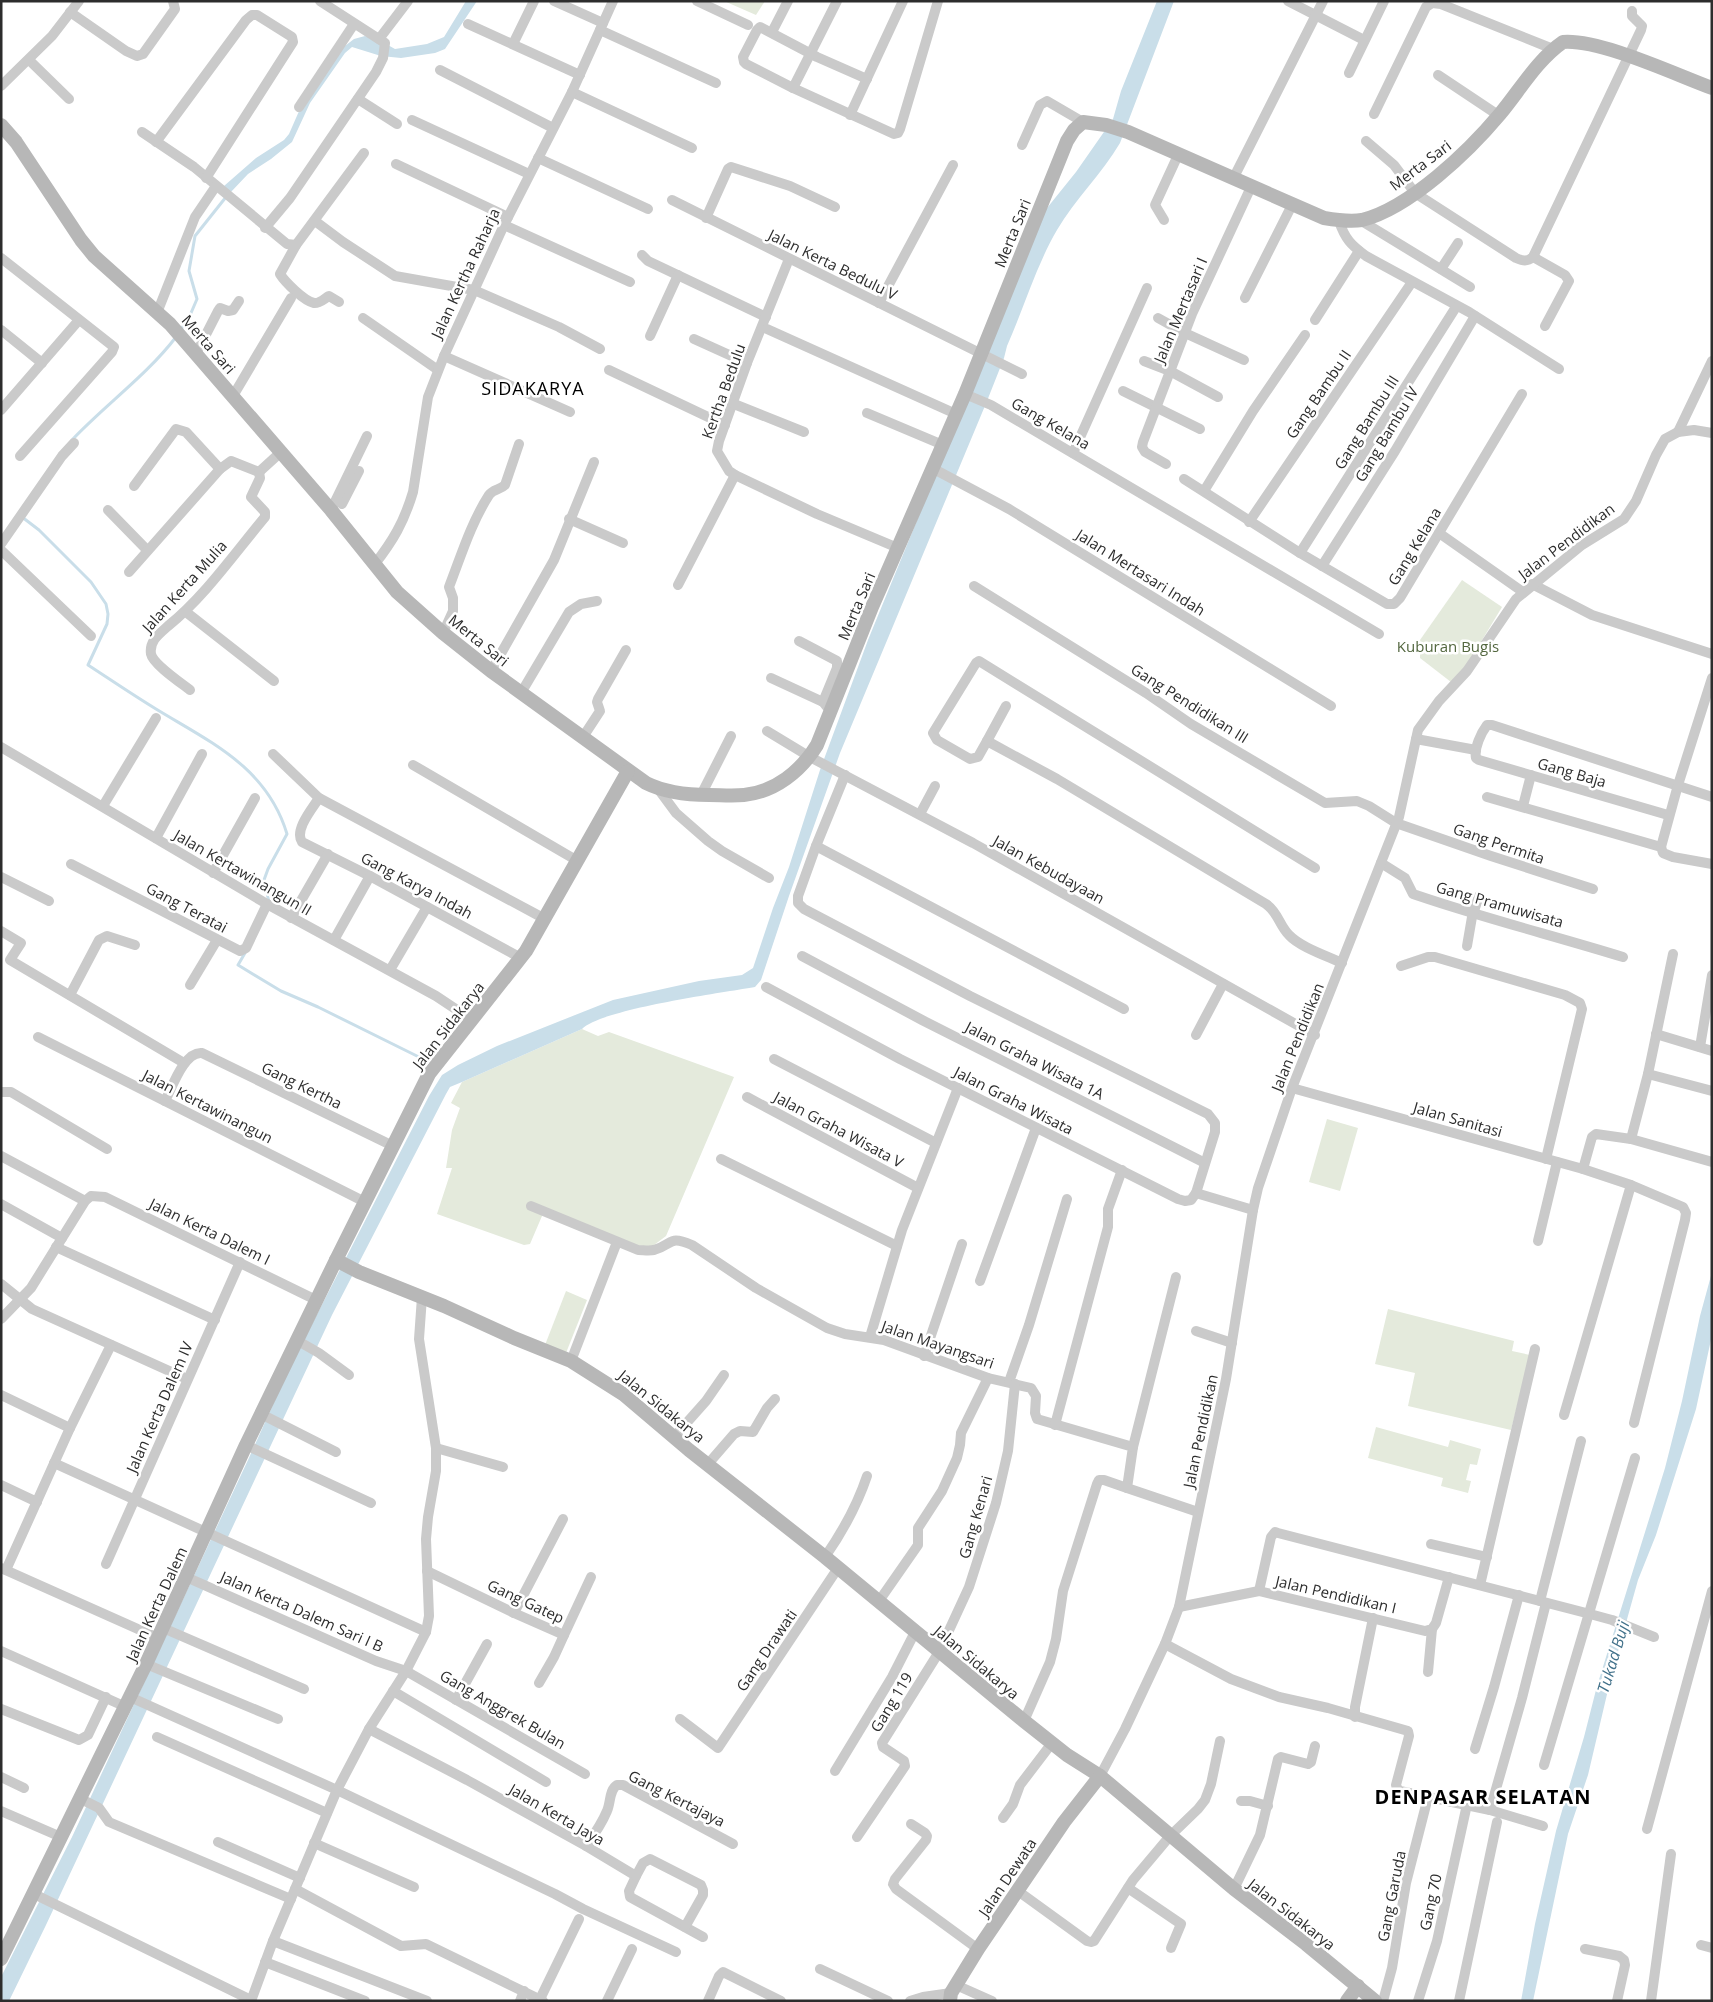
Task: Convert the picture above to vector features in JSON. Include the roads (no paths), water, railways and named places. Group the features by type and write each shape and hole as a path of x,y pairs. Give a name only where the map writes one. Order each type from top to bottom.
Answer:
{"street":[{"path":"2,83 29,60 52,36 79,1"},
{"path":"70,12 126,51 137,56 143,54 175,9 173,1"},
{"path":"320,1 382,41"},
{"path":"265,228 290,198 358,99 383,58 382,41 408,1"},
{"path":"512,44 534,1"},
{"path":"554,1 602,27 716,83"},
{"name":"Jalan Kertha Raharja","path":"374,565 399,530 409,506 413,492 428,397 438,370 506,221 572,92 613,1"},
{"path":"697,1 748,25"},
{"path":"772,32 788,1"},
{"path":"793,88 837,1"},
{"path":"850,115 903,1"},
{"path":"867,79 760,27 744,57 744,62 793,88 889,134 898,133 938,1"},
{"path":"1288,1 1364,40"},
{"path":"1233,179 1323,1"},
{"path":"1349,72 1384,1"},
{"path":"1374,114 1426,7 1432,3 1441,4 1466,13 1553,49 1563,42 1578,42 1629,57 1712,88"},
{"path":"1366,141 1394,165 1415,193 1516,258 1526,261 1533,257 1629,57 1642,26 1632,16 1632,11"},
{"path":"156,142 246,20 252,15 257,15 292,37 293,42 206,178"},
{"path":"298,107 354,24"},
{"path":"468,24 580,75"},
{"name":"Merta Sari","path":"1,125 16,142 81,240 94,256 170,324 334,513 374,565 398,592 443,633 520,693 628,771 660,790 701,795 744,795 763,791 792,775 815,759 826,726 827,706 935,469 956,414 967,394 1067,141 1074,130 1083,122 1106,124 1179,153 1233,179 1324,218 1338,221 1360,220 1376,215 1415,193 1465,152 1553,49"},
{"path":"29,60 68,99"},
{"path":"440,70 553,128"},
{"path":"1438,75 1498,115"},
{"path":"572,92 692,148"},
{"path":"358,99 397,124"},
{"path":"1022,145 1040,105 1047,101 1083,122"},
{"path":"412,120 529,174"},
{"path":"142,132 194,167 265,228 287,244 296,245"},
{"path":"339,302 329,296 313,303 296,292 281,276 281,271 296,245 364,153"},
{"path":"1164,220 1155,205 1179,153"},
{"path":"538,158 648,209"},
{"path":"396,164 630,282"},
{"path":"879,303 952,165"},
{"path":"706,218 728,169 731,167 790,186 835,207"},
{"name":"Jalan Mertasari I","path":"1166,464 1146,452 1142,447 1185,333 1251,187"},
{"path":"157,313 196,217 222,192"},
{"name":"Jalan Kerta Bedulu V","path":"672,200 1022,374"},
{"path":"1245,298 1292,205"},
{"path":"1360,220 1470,288"},
{"path":"315,221 350,247 395,276 474,290 559,327 600,349"},
{"path":"1338,221 1351,245 1412,282 1475,316 1559,369"},
{"path":"1441,269 1458,243"},
{"path":"1315,320 1360,251"},
{"path":"642,255 644,259 766,317"},
{"path":"1533,257 1565,275 1569,281 1545,326"},
{"path":"1,258 114,346 113,350 20,456"},
{"name":"Kertha Bedulu","path":"789,259 747,364 717,451 729,471 735,475 817,514 898,548"},
{"path":"650,336 678,276"},
{"name":"Gang Bambu II","path":"1249,522 1412,282"},
{"path":"1073,453 1147,288"},
{"path":"233,396 291,298"},
{"path":"192,350 220,308 231,311 239,301"},
{"name":"Gang Bambu III","path":"1300,553 1456,306"},
{"name":"Gang Bambu IV","path":"1322,566 1475,316"},
{"path":"363,318 438,370"},
{"path":"1158,318 1185,333 1244,360"},
{"path":"3,404 42,364 80,320"},
{"path":"767,329 956,414"},
{"path":"1,330 42,364"},
{"path":"1204,491 1253,411 1305,335"},
{"path":"694,339 747,364"},
{"path":"444,356 570,412"},
{"path":"1144,361 1170,371 1218,397"},
{"path":"1678,432 1712,361"},
{"path":"609,370 725,425"},
{"path":"1123,391 1200,429"},
{"name":"Gang Kelana","path":"967,394 991,405 1379,634"},
{"name":"Gang Kelana","path":"1184,479 1300,553 1387,604 1394,604 1400,598 1522,394"},
{"path":"734,404 804,432"},
{"path":"867,413 943,445"},
{"path":"134,486 176,430 186,432 220,469"},
{"path":"1678,432 1694,430 1712,433"},
{"name":"Jalan Pendidikan","path":"1100,1776 1125,1730 1165,1644 1179,1607 1232,1343 1258,1188 1292,1088 1315,1034 1396,823 1418,730 1434,707 1467,671 1504,614 1523,592 1582,545 1624,518 1636,501 1656,454 1665,439 1678,432"},
{"path":"334,513 367,436"},
{"path":"1,544 62,456 74,443"},
{"path":"443,633 453,611 453,598 449,588 472,527 490,493 505,485 519,444"},
{"path":"129,572 220,469 231,461 259,472 281,452"},
{"path":"491,671 554,560 569,519 594,462"},
{"name":"Jalan Mertasari Indah","path":"935,469 1009,509 1331,706"},
{"path":"334,513 359,471"},
{"name":"Jalan Kerta Mulia","path":"190,690 155,662 151,655 152,643 155,637 186,612 265,517 266,512 251,497 260,478 259,472"},
{"path":"678,585 735,475"},
{"path":"108,510 147,550"},
{"path":"569,519 623,543"},
{"path":"1439,533 1523,592"},
{"path":"1,550 91,636"},
{"path":"1532,584 1592,615 1712,654"},
{"name":"Gang Pendidikan III","path":"974,586 1146,693 1191,724 1319,799 1325,802 1357,801 1369,806 1396,823"},
{"path":"520,693 569,612 581,604 597,601"},
{"path":"186,612 274,681"},
{"path":"771,678 827,706 837,668 837,661 799,641"},
{"path":"583,737 600,711 598,699 626,650"},
{"path":"1006,706 987,742 974,760 937,740 934,736 934,730 979,661 1315,868"},
{"path":"1712,678 1668,815 1660,847 1663,853 1673,857 1712,864"},
{"path":"103,806 156,718"},
{"path":"1416,739 1476,750 1484,729 1487,725 1492,725 1678,784 1712,797"},
{"name":"Jalan Kebudayaan","path":"767,731 1315,1034"},
{"path":"701,795 731,736"},
{"path":"987,742 1057,779 1271,907 1293,940 1342,964"},
{"name":"Jalan Kertawinangun II","path":"1,747 291,918 436,996 472,1020"},
{"name":"Gang Baja","path":"1476,750 1476,758 1479,760 1668,815"},
{"path":"156,838 202,754"},
{"path":"273,754 319,798 545,919"},
{"path":"413,765 576,860"},
{"name":"Jalan Sidakarya","path":"628,771 521,958 429,1074 338,1261 359,1272 571,1361 623,1394 1067,1756 1100,1776 1234,1890 1375,2001"},
{"path":"843,774 798,896 798,902 804,909 970,996 1208,1114 1214,1122 1215,1132 1196,1193"},
{"path":"1523,806 1532,775"},
{"path":"920,814 935,786"},
{"path":"660,790 676,813 708,841 769,878"},
{"path":"1486,797 1523,806 1660,847"},
{"path":"213,873 255,798"},
{"name":"Gang Karya Indah","path":"319,798 302,827 300,838 302,842 427,906 521,958"},
{"name":"Gang Permita","path":"1396,823 1592,889"},
{"path":"816,846 1124,1009"},
{"path":"291,918 328,854"},
{"name":"Gang Pramuwisata","path":"1381,863 1405,878 1414,894 1473,914 1623,957"},
{"name":"Gang Teratai","path":"71,864 240,951 244,950 267,904"},
{"path":"1,876 49,901"},
{"path":"334,940 370,876"},
{"path":"1467,946 1473,914 1479,896"},
{"path":"390,970 427,906"},
{"path":"1,931 21,943 10,960 184,1063 165,1101"},
{"path":"70,995 92,952 103,937 135,945"},
{"path":"190,985 217,940"},
{"path":"1631,1140 1648,1074 1673,954"},
{"name":"Jalan Graha Wisata 1A","path":"802,956 850,983 1206,1163"},
{"path":"1402,966 1428,957 1435,957 1565,995 1580,1003 1582,1009 1546,1159"},
{"path":"1700,1048 1712,975"},
{"path":"1196,1035 1223,984"},
{"name":"Jalan Graha Wisata","path":"766,987 900,1059 1184,1201 1190,1200 1196,1193 1253,1210"},
{"path":"1656,1034 1712,1051"},
{"name":"Jalan Kertawinangun","path":"38,1037 366,1202"},
{"name":"Gang Kertha","path":"184,1063 198,1053 393,1146"},
{"path":"774,1059 936,1143"},
{"path":"1648,1074 1712,1091"},
{"path":"870,1337 897,1246 958,1088"},
{"name":"Jalan Sanitasi","path":"1292,1088 1558,1162 1631,1185 1683,1207 1686,1213 1685,1220 1634,1424"},
{"path":"1,1092 11,1092 107,1149"},
{"name":"Jalan Graha Wisata V","path":"747,1097 918,1188"},
{"path":"980,1281 1036,1128"},
{"path":"1583,1170 1593,1135 1631,1140 1712,1162"},
{"name":"Jalan Kerta Dalem I","path":"1,1156 87,1199 98,1196 105,1197 316,1300"},
{"path":"721,1159 897,1246"},
{"path":"1538,1241 1558,1162"},
{"path":"1055,1425 1108,1227 1108,1209 1122,1170"},
{"path":"1564,1415 1567,1411 1631,1185"},
{"path":"1,1319 30,1288 87,1199"},
{"name":"Gang Kenari","path":"939,1652 969,1587 996,1503 1008,1451 1012,1383 1067,1199"},
{"path":"1,1204 62,1238"},
{"name":"Jalan Mayangsari","path":"531,1206 638,1250 654,1250 668,1241 675,1240 692,1245 756,1288 820,1324 845,1334 884,1340 988,1378 1031,1388 1036,1396 1035,1417 1040,1421 1133,1448"},
{"path":"571,1361 617,1242"},
{"path":"924,1356 962,1244"},
{"path":"56,1247 215,1320"},
{"name":"Jalan Kerta Dalem","path":"1,1959 37,1895 61,1837 83,1800 299,1342 316,1300 338,1261"},
{"name":"Jalan Kerta Dalem IV","path":"106,1564 137,1500 187,1379 240,1262"},
{"path":"1127,1488 1133,1448 1176,1277"},
{"path":"1,1284 32,1309 187,1379"},
{"path":"37,1895 58,1907 251,2000 273,1941 337,1790 369,1729 406,1670 426,1632 429,1616 426,1557 428,1517 436,1471 436,1448 419,1339 422,1297"},
{"path":"1196,1331 1232,1343"},
{"path":"299,1342 349,1375"},
{"path":"111,1345 4,1569 162,1632 189,1638 304,1689"},
{"path":"1480,1586 1535,1349"},
{"path":"674,1437 706,1401 724,1375"},
{"path":"879,1601 918,1545 918,1528 942,1491 957,1458 961,1433 988,1378"},
{"path":"1,1395 70,1428"},
{"path":"708,1464 734,1434 740,1431 753,1432 767,1408 775,1399"},
{"path":"263,1416 336,1452"},
{"path":"1490,1810 1522,1698 1581,1441"},
{"path":"249,1447 371,1503"},
{"path":"436,1448 502,1468"},
{"path":"1544,1765 1635,1458"},
{"path":"54,1464 231,1542 426,1632"},
{"path":"825,1557 845,1528 858,1503 867,1476"},
{"path":"1024,1721 1050,1662 1056,1639 1063,1591 1099,1480 1104,1480 1198,1512"},
{"path":"1,1486 37,1502"},
{"path":"514,1613 563,1519"},
{"path":"1259,1591 1271,1537 1275,1532 1612,1620 1654,1637"},
{"path":"1431,1544 1487,1557"},
{"name":"Gang Drawati","path":"680,1718 718,1748 838,1568"},
{"name":"Gang Gatep","path":"427,1571 564,1635 539,1683"},
{"path":"564,1635 591,1577"},
{"path":"1428,1672 1432,1629 1436,1623 1449,1577"},
{"name":"Jalan Kerta Dalem Sari I B","path":"188,1578 376,1661 406,1670"},
{"name":"Jalan Pendidikan I","path":"1179,1607 1259,1591 1425,1631 1432,1629"},
{"path":"1647,1830 1712,1591"},
{"path":"1475,1749 1519,1595"},
{"path":"1355,1716 1372,1618"},
{"path":"835,1772 892,1677 916,1632"},
{"path":"456,1700 487,1644"},
{"path":"1165,1644 1231,1679 1292,1701 1408,1731 1410,1736 1396,1785 1397,1788 1428,1797 1490,1810 1543,1826"},
{"path":"1,1651 106,1697 130,1701 153,1708 337,1790 676,1952"},
{"name":"Gang 119","path":"857,1837 904,1766 904,1761 883,1747 882,1743 939,1652"},
{"path":"148,1665 278,1719"},
{"name":"Gang Anggrek Bulan","path":"406,1670 585,1774"},
{"path":"392,1692 546,1782"},
{"path":"1,1709 79,1740 88,1735 106,1697"},
{"name":"Jalan Kerta Jaya","path":"369,1729 467,1780 636,1876"},
{"path":"158,1737 327,1813"},
{"path":"1018,1891 1089,1942 1094,1941 1128,1888 1170,1836 1205,1800 1211,1784 1220,1741"},
{"path":"1003,1818 1013,1804 1020,1786 1052,1743"},
{"path":"1234,1890 1253,1852 1268,1806 1278,1759 1281,1757 1308,1764 1315,1746"},
{"name":"Jalan Dewata","path":"952,1993 978,1949 1064,1822 1100,1776"},
{"path":"1,1777 24,1788"},
{"name":"Gang Kertajaya","path":"586,1846 602,1822 610,1802 612,1789 617,1784 733,1844"},
{"name":"Gang Garuda","path":"1383,2001 1392,1968 1406,1884 1428,1797"},
{"path":"83,1800 99,1808 109,1822 293,1894 401,1946 426,1944 522,1996 541,2000 578,1919"},
{"path":"1241,1801 1250,1801 1268,1806"},
{"name":"Gang 70","path":"1418,2001 1437,1941 1466,1808"},
{"path":"1,1811 61,1837"},
{"path":"1459,2001 1497,1822"},
{"path":"911,1824 926,1833 927,1836 895,1878 893,1884 896,1889 978,1949"},
{"path":"218,1842 300,1878"},
{"path":"314,1843 414,1887"},
{"path":"1651,2001 1671,1854"},
{"path":"685,1927 703,1895 701,1885 650,1859 643,1863 629,1891 630,1897 703,1937"},
{"path":"1128,1888 1179,1922 1181,1927 1171,1948"},
{"path":"273,1941 427,2001"},
{"path":"607,2001 632,1949"},
{"path":"1585,1949 1619,1956 1624,1960 1625,1965 1617,2001"},
{"path":"265,1962 365,2001"},
{"path":"820,1969 888,2001"},
{"path":"708,2001 719,1976 723,1972 760,1996 781,2001"},
{"path":"1348,2001 1358,1986"},
{"path":"910,2001 952,1993 992,2001"}],"water":[{"path":"466,1 477,1 445,49 435,53 401,58 381,56 352,47 345,53 310,103 292,142 248,174 230,193 224,186 256,158 284,140 289,134 303,102 341,49 354,39 365,36 379,40 395,49 427,44 444,37"},
{"path":"1157,1 1174,1 1120,143 1064,219 1036,273 987,401 840,753 761,980 755,987 663,1003 613,1015 450,1087 332,1315 9,2001 1,2001 1,1977 72,1837 289,1369 429,1096 442,1075 497,1046 613,1000 699,981 742,975 753,968 789,867 820,770 868,640 1043,213 1076,172 1113,119 1121,91"},
{"name":"Tukad Buji","path":"1712,1272 1712,1335 1696,1409 1656,1535 1638,1580 1612,1673 1588,1775 1568,1834 1533,2001 1521,2001 1535,1924 1556,1831 1597,1686 1665,1468"}],"waterway":[{"path":"181,329 188,320 197,299 189,271 195,236 226,197"},
{"path":"72,440 139,377 176,337"},
{"path":"22,517 39,530 91,582 106,604 107,624 88,665 147,704 216,745 251,774 266,791 278,811 287,834 264,880 269,902"},
{"path":"245,953 238,965 281,991 318,1007 427,1061"}],"district":[{"name":"SIDAKARYA","path":"533,388"},
{"name":"DENPASAR SELATAN","path":"1483,1796"}],"park label":[{"name":"Kuburan Bugis","path":"1448,646"}]}
